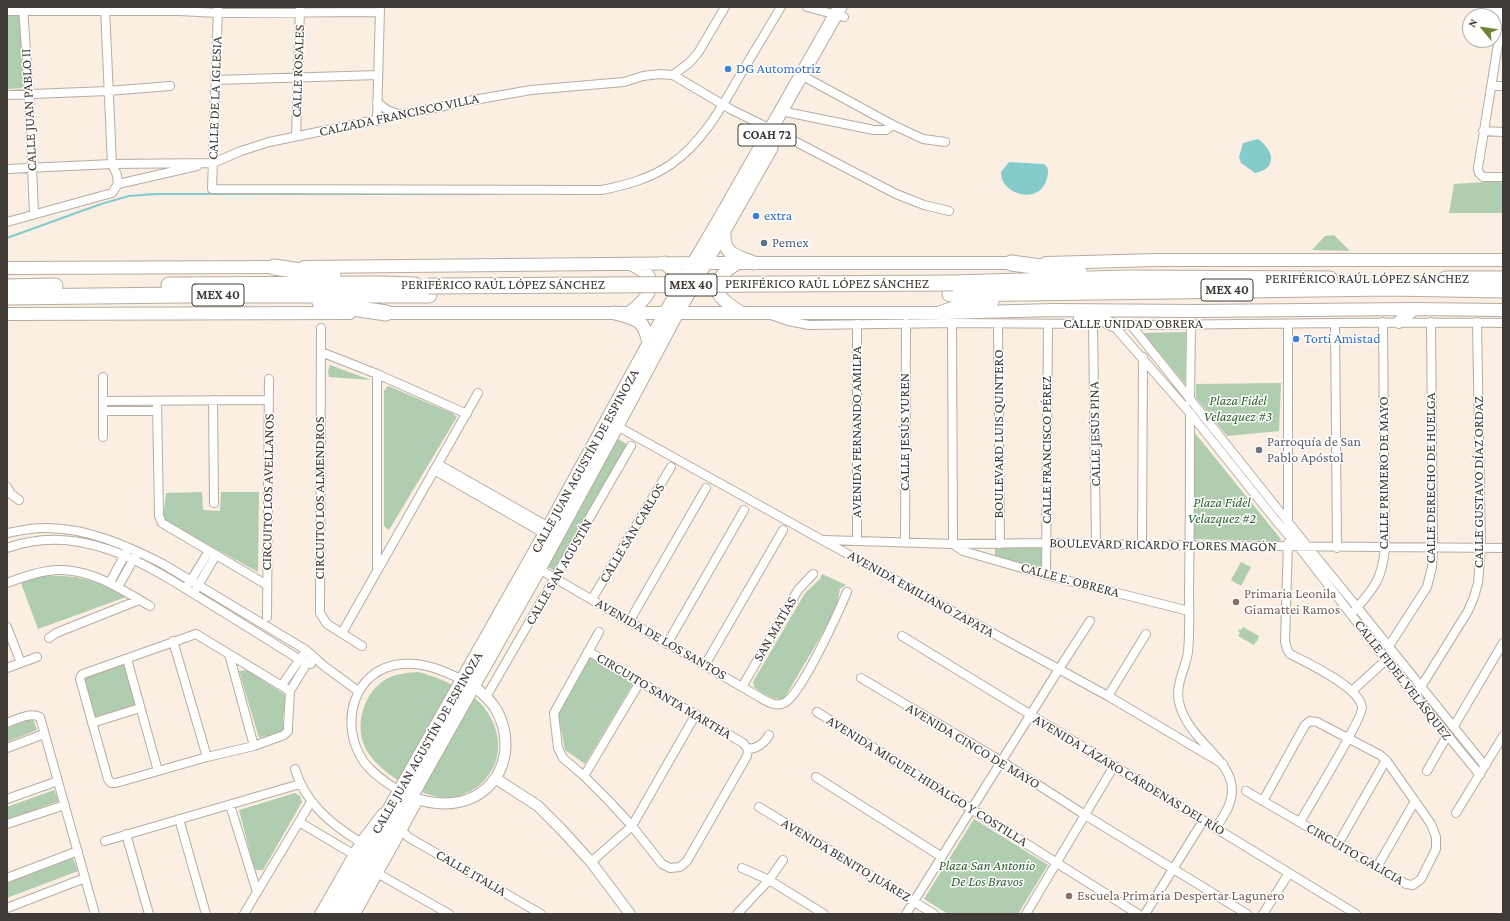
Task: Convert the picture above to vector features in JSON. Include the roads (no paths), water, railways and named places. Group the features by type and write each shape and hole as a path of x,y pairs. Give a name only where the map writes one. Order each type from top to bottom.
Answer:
{"highway":[{"path":"1010,263 1126,278"},
{"path":"274,267 380,284"},
{"name":"PERIFÉRICO RAÚL LÓPEZ SÁNCHEZ","path":"952,288 1126,278 1503,279"},
{"name":"PERIFÉRICO RAÚL LÓPEZ SÁNCHEZ","path":"7,287 380,284 428,290"},
{"name":"PERIFÉRICO RAÚL LÓPEZ SÁNCHEZ","path":"7,297 182,295 266,296 428,290 952,288 1070,291 1389,288 1503,290"},
{"path":"947,318 970,304 1070,291"},
{"path":"266,296 386,313"}],"main road":[{"name":"CALLE JUAN AGUSTÍN DE ESPINOZA","path":"468,683 539,569 617,426 671,313 842,11"},
{"name":"CALLE JUAN AGUSTÍN DE ESPINOZA","path":"345,914 406,796 468,683 547,530 649,343 671,313 682,283 724,232 775,131"},
{"path":"724,232 723,241 726,249 735,256 754,263"},
{"path":"7,268 665,263 1010,263 1157,260 1503,260"},
{"path":"665,263 677,274 682,283"},
{"path":"738,263 726,270 720,276 717,287 719,296 722,300 742,313"},
{"path":"629,313 643,301 648,295 650,289 649,278 646,274 630,264"},
{"path":"1399,322 1414,309"},
{"path":"1054,310 1073,317 1104,320 1113,324"},
{"name":"PERIFÉRICO RAÚL LÓPEZ SÁNCHEZ","path":"7,314 765,313 947,318 1054,310 1503,310"},
{"path":"615,313 630,317 640,322 646,330 649,343"},
{"path":"598,436 617,426 614,407"},
{"name":"CALLE JUAN AGUSTÍN DE ESPINOZA","path":"330,914 406,796"}],"street":[{"path":"725,7 698,53 689,63 673,75 732,110 896,194 924,205 949,211"},
{"path":"723,105 781,7"},
{"path":"807,7 842,11"},
{"path":"7,11 23,9 380,9 377,121"},
{"name":"CALLE JUAN PABLO II","path":"23,9 29,94 34,213"},
{"path":"7,222 34,213 112,193 118,184 117,175 112,164 105,10"},
{"name":"CALLE DE LA IGLESIA","path":"218,10 212,189 602,190 629,184 650,176 670,165 691,148 703,134 723,105"},
{"name":"CALLE ROSALES","path":"296,136 300,10"},
{"path":"1503,12 1478,168 1479,173 1484,177 1503,177"},
{"name":"CALZADA FRANCISCO VILLA","path":"7,169 112,164 213,163 248,149 296,136 377,121 468,101 531,90 624,82 643,76 660,74 673,75"},
{"path":"215,80 378,75"},
{"path":"805,77 893,125 923,139 945,142"},
{"path":"7,95 170,86"},
{"path":"1491,86 1503,86"},
{"path":"377,102 387,110 400,115"},
{"path":"786,112 874,130 886,130 893,125"},
{"path":"1484,131 1503,132"},
{"path":"118,184 213,163"},
{"name":"CALLE UNIDAD OBRERA","path":"765,313 788,321 809,325 906,323 947,318 998,324 1131,325 1383,322 1503,323"},
{"path":"947,318 953,544"},
{"name":"CALLE PRIMERO DE MAYO","path":"1351,614 1374,587 1384,563 1383,322"},
{"name":"CALLE DERECHO DE HUELGA","path":"1389,646 1427,587 1432,567 1434,547 1431,322"},
{"name":"CALLE GUSTAVO DÍAZ ORDAZ","path":"1415,696 1471,604 1478,583 1481,548 1477,322"},
{"name":"CALLE JESÚS YUREN","path":"905,542 906,323"},
{"path":"1335,323 1337,548"},
{"name":"AVENIDA FERNANDO AMILPA","path":"857,324 857,541"},
{"name":"BOULEVARD LUIS QUINTERO","path":"998,324 1000,544"},
{"name":"CALLE FRANCISCO PÉREZ","path":"1046,575 1048,324"},
{"name":"CALLE JESÚS PINA","path":"1093,324 1096,544"},
{"name":"CALLE FIDEL VELÁSQUEZ","path":"1113,324 1190,413 1299,547 1386,660 1480,775"},
{"path":"1191,324 1188,652 1178,689 1178,701 1192,729 1215,753 1223,764 1231,780 1232,792 1229,807 1223,819 1215,828"},
{"path":"1288,324 1288,547 1285,641 1290,654 1352,690 1363,708 1362,713 1300,822"},
{"name":"CALLE FIDEL VELÁSQUEZ","path":"1131,325 1485,766"},
{"name":"CIRCUITO LOS ALMENDROS","path":"321,328 320,613 327,624 362,646"},
{"path":"321,352 377,374 466,414"},
{"path":"1142,545 1143,357"},
{"path":"377,374 377,572"},
{"path":"103,377 103,437"},
{"name":"CIRCUITO LOS AVELLANOS","path":"267,617 269,379"},
{"path":"342,633 478,393"},
{"path":"213,400 214,502"},
{"name":"CIRCUITO LOS AVELLANOS","path":"103,401 269,400"},
{"name":"CIRCUITO LOS AVELLANOS","path":"157,401 160,520 164,525 267,585"},
{"path":"103,410 157,411"},
{"name":"AVENIDA EMILIANO ZAPATA","path":"617,426 1108,696 1223,764"},
{"name":"CALLE SAN AGUSTÍN","path":"486,697 632,446"},
{"path":"436,467 547,530"},
{"name":"CALLE SAN CARLOS","path":"592,599 671,467"},
{"path":"629,622 706,488"},
{"path":"8,492 19,500"},
{"path":"667,644 744,510"},
{"path":"7,533 43,528 61,528 94,535 138,551 191,580 309,652 324,666 358,691"},
{"path":"705,665 783,530"},
{"path":"7,548 36,540 60,539 88,543 124,555 134,559 186,589 304,661 324,666"},
{"name":"BOULEVARD RICARDO FLORES MAGÓN","path":"822,540 953,544 1046,543 1337,548 1503,548"},
{"name":"CALLE E. OBRERA","path":"953,544 963,551 1046,575 1189,611"},
{"path":"110,582 129,547"},
{"path":"118,587 138,551"},
{"path":"186,589 191,580 212,553"},
{"path":"193,594 212,553"},
{"name":"AVENIDA DE LOS SANTOS","path":"539,569 772,704 778,705 784,704 792,697 835,621 847,592"},
{"path":"7,583 27,575 49,570 89,574 110,582 150,606"},
{"name":"SAN MATÍAS","path":"742,686 798,590 813,574"},
{"path":"49,638 56,633 139,600"},
{"path":"906,914 1090,621"},
{"path":"7,627 21,663"},
{"path":"588,651 599,632"},
{"path":"290,690 196,634 173,641 81,676 92,723 108,779 111,783 116,783 282,737 286,734 288,727 290,690 309,652"},
{"path":"1108,696 1146,634"},
{"name":"AVENIDA LÁZARO CÁRDENAS DEL RÍO","path":"902,636 1356,914"},
{"path":"173,641 207,757"},
{"path":"1454,726 1503,643"},
{"name":"CIRCUITO SANTA MARTHA","path":"588,651 744,743 748,749 747,756 687,861 680,867 670,868 662,864 632,826 584,776 563,758 560,753 556,736 554,713 588,651"},
{"path":"229,654 254,746"},
{"path":"7,668 37,657"},
{"path":"126,659 158,771"},
{"path":"1352,690 1386,660"},
{"path":"282,685 304,661"},
{"path":"402,664 413,664 431,666 468,683 486,697 495,707 501,720 506,745 505,758 501,768 496,778 486,789 474,797 461,802 447,804 406,796 364,762 357,749 353,735 353,707 358,691 374,674 384,668 402,664"},
{"name":"AVENIDA CINCO DE MAYO","path":"861,678 1001,761 1247,914"},
{"path":"584,776 640,682"},
{"path":"92,723 140,708"},
{"name":"AVENIDA MIGUEL HIDALGO Y COSTILLA","path":"817,712 972,809 1056,864 1138,914"},
{"path":"7,723 27,715 34,714 40,717 95,914"},
{"path":"591,862 632,826 696,714"},
{"name":"CIRCUITO GALICIA","path":"1246,791 1263,801 1338,844 1406,884 1413,885 1421,879 1436,849 1436,837 1430,824 1386,760 1380,755 1317,722 1310,721 1305,725 1263,801"},
{"path":"7,748 44,734"},
{"path":"748,749 760,746 766,741 769,735"},
{"path":"1427,771 1447,736"},
{"path":"1456,813 1503,736"},
{"path":"1338,844 1386,760"},
{"path":"1026,914 1114,766"},
{"path":"295,769 300,784 311,802 318,810 335,826 360,842"},
{"path":"816,777 942,857"},
{"path":"496,778 538,806 591,862 630,914"},
{"path":"7,799 58,781"},
{"path":"105,841 300,784"},
{"path":"356,914 377,873 402,830 406,796"},
{"path":"319,914 360,842 373,823 406,796"},
{"path":"1377,867 1415,801"},
{"path":"244,914 311,802"},
{"path":"7,824 65,805"},
{"path":"230,805 258,892"},
{"name":"AVENIDA BENITO JUÁREZ","path":"759,807 934,914"},
{"path":"179,819 206,914"},
{"path":"1145,914 1203,821"},
{"path":"299,822 353,854"},
{"name":"CALLE ITALIA","path":"402,830 408,837 542,914"},
{"path":"126,834 149,914"},
{"path":"7,878 78,851"},
{"path":"737,914 769,880 783,860"},
{"path":"742,868 769,880 824,914"},
{"path":"377,873 449,914"},
{"path":"1263,914 1289,873"},
{"path":"7,908 85,878"}],"water":[{"path":"1258,139 1268,148 1271,159 1267,168 1255,173 1241,163 1239,157 1243,143"},
{"path":"1009,162 1044,164 1048,169 1048,172 1043,187 1037,192 1021,194 1007,187 1002,180 1001,172"}],"waterway":[{"path":"7,238 101,204 129,196 156,194 497,194"}],"place":[{"name":"DG Automotriz","path":"728,69"},
{"name":"extra","path":"756,216"},
{"name":"Pemex","path":"764,243"},
{"name":"Torti Amistad","path":"1296,339"},
{"name":"Parroquía de San Pablo Apóstol","path":"1259,450"},
{"name":"Primaria Leonila Giamattei Ramos","path":"1236,602"},
{"name":"Escuela Primaria Despertar Lagunero","path":"1069,896"}],"park label":[{"name":"Plaza Fidel Velazquez #3","path":"1238,410"},
{"name":"Plaza Fidel Velazquez #2","path":"1222,512"},
{"name":"Plaza San Antonio De Los Bravos","path":"987,874"}]}
